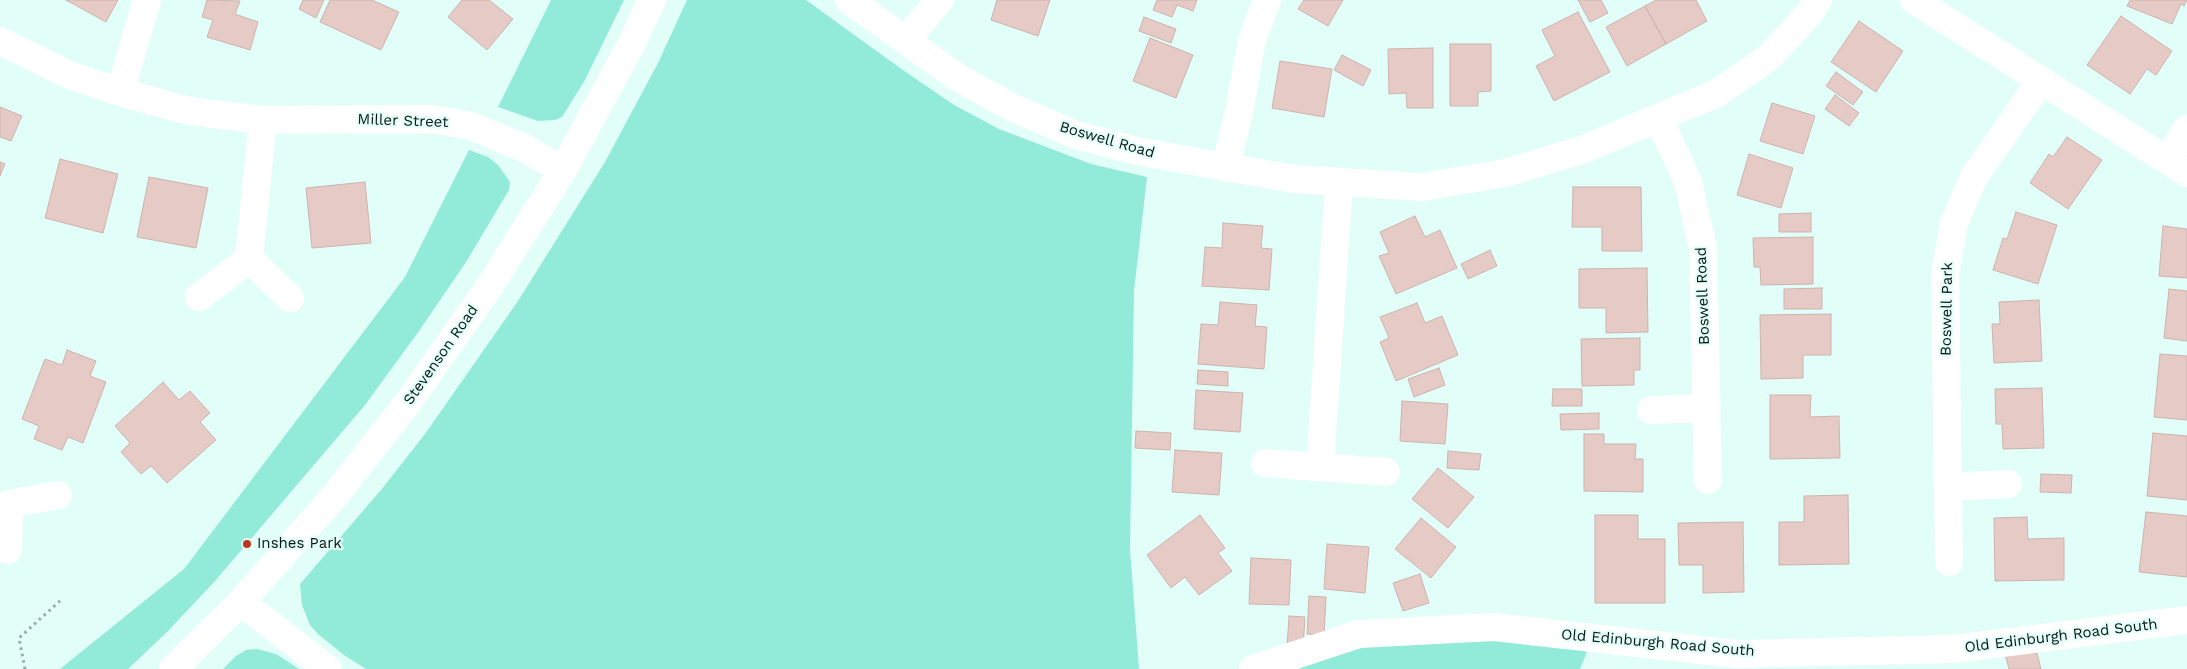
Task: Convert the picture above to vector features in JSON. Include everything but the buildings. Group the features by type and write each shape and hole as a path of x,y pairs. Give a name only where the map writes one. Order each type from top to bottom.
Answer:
{"street":[{"path":"120,92 147,0"},
{"name":"Stevenson Road","path":"173,669 241,602 332,498 409,401 489,287 563,170 632,42 652,0"},
{"name":"Boswell Road","path":"849,0 965,82 1013,108 1076,135 1141,152 1294,179 1422,187 1505,173 1582,150 1659,119 1716,93 1768,58 1810,14 1818,0"},
{"path":"906,39 940,0"},
{"path":"1225,168 1239,112 1252,40 1267,0"},
{"path":"1914,0 2040,82 2178,166 2187,129"},
{"name":"Miller Street","path":"0,41 70,75 120,92 189,111 263,120 431,119 463,124 524,148 563,170"},
{"name":"Boswell Park","path":"1949,562 1944,275 1954,223 1974,177 2040,82"},
{"name":"Boswell Road","path":"1659,119 1688,182 1703,248 1708,480"},
{"path":"199,297 248,258 263,120"},
{"path":"1320,467 1339,183"},
{"path":"248,258 290,298"},
{"path":"1651,410 1706,408"},
{"path":"1265,463 1386,472"},
{"path":"1948,487 2008,484"},
{"path":"8,550 4,500 58,495"},
{"path":"241,602 328,669"},
{"name":"Old Edinburgh Road South","path":"1253,669 1359,634 1494,627 1736,654 1954,648 2187,620"}],"path":[{"path":"25,669 19,638 61,600"}],"green space":[{"path":"551,0 624,0 585,80 562,117 555,120 538,121 498,107"},
{"path":"687,0 806,0 954,105 999,129 1091,164 1147,177 1134,291 1130,549 1139,669 366,669 344,655 310,625 302,605 300,584 381,490 425,434 518,301 605,162 658,63"},
{"path":"469,150 488,157 498,165 510,182 509,190 466,262 365,405 215,581 167,632 128,669 60,669 184,569 405,277"},
{"path":"1443,635 1589,647 1580,669 1279,669 1363,640"},
{"path":"257,649 276,654 299,669 223,669 236,656 246,650"}],"place":[{"name":"Inshes Park","path":"247,544"}]}
